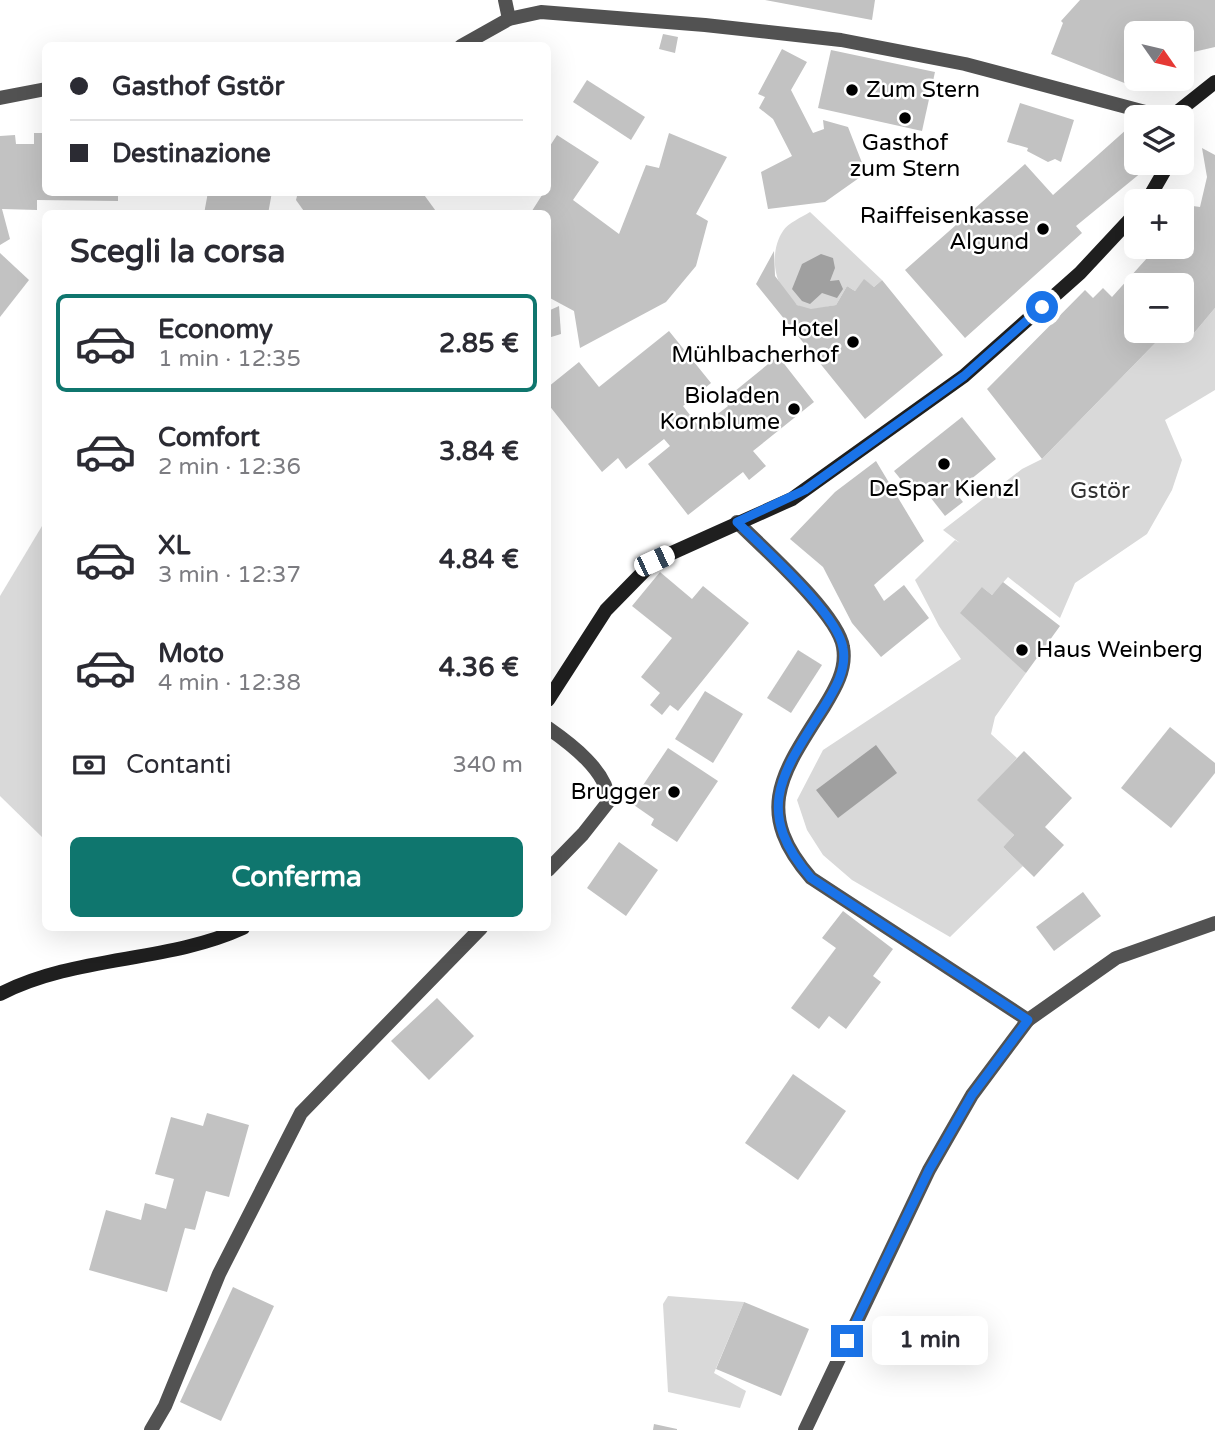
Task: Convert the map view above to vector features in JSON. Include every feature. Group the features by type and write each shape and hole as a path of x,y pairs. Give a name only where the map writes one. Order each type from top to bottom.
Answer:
{"main road":[{"path":"1186,105 1215,82"},
{"path":"551,695 606,610 654,561 792,499 964,376 1080,273 1124,226"},
{"path":"0,994 17,985 79,967 220,938 236,931"}],"street":[{"path":"505,0 509,19"},
{"path":"468,42 509,19 541,12 571,13 841,40 965,64 1124,106"},
{"path":"0,98 42,90"},
{"path":"737,522 815,602 843,646 844,662 838,686 803,740 779,787 780,830 791,856 811,878 1028,1020"},
{"path":"551,730 568,742 608,785 609,801 583,834 551,867"},
{"path":"805,1430 929,1170 972,1095 1028,1020 1116,958 1215,923"},
{"path":"151,1430 165,1406 219,1274 301,1113 478,931"}],"green space":[{"path":"810,212 882,280 874,287 864,280 855,291 847,286 836,305 808,309 797,305 788,297 777,277 775,253 778,241 788,225"},
{"name":"Gstör","path":"1215,308 1215,390 1165,420 1182,460 1172,490 1147,534 1075,583 1060,618 1008,577 992,595 982,587 1026,673 995,717 991,734 1017,758 978,800 1014,835 1003,847 1023,866 950,937 852,880 823,855 807,830 797,800 823,750 961,659 939,626 915,580 955,540 960,543 943,530 1022,469 1042,459 1155,343 1194,343 1194,333"},
{"path":"42,526 42,837 0,796 0,596"},
{"path":"668,1296 744,1302 714,1373 746,1391 740,1408 668,1392 663,1304"}],"shaded area":[{"path":"821,254 833,258 835,268 830,281 839,280 843,289 837,298 822,293 810,304 802,301 792,289 802,264"},
{"path":"876,745 897,773 838,818 816,790"}],"building":[{"path":"765,0 875,0 872,20"},
{"path":"1080,0 1215,0 1215,47 1194,52 1194,21 1124,21 1124,83 1051,54 1063,23 1061,21"},
{"path":"663,34 678,37 675,53 659,49"},
{"path":"782,49 807,62 791,90 813,133 824,129 823,120 848,127 866,173 825,202 768,209 761,172 792,156 773,119 759,108 765,97 758,94"},
{"path":"831,50 935,72 922,131 818,108"},
{"path":"587,80 645,117 631,140 573,102"},
{"path":"1020,103 1074,120 1061,162 1055,159 1048,162 1027,151 1028,148 1007,142"},
{"path":"1124,132 1124,175 1138,175 1076,226 1082,233 965,338 905,270 1025,164 1053,195"},
{"path":"34,133 42,133 42,196 118,196 118,201 37,200 37,210 2,209 10,239 0,245 0,136 15,135 16,144 34,144"},
{"path":"669,133 727,157 696,214 708,221 696,266 666,302 580,348 574,311 551,299 551,210 533,210 541,196 551,196 551,144 557,135 599,162 573,200 619,234 646,165 659,168"},
{"path":"1202,148 1215,155 1215,308 1194,333 1194,273 1134,273 1146,259 1194,259 1194,206 1200,207 1207,177"},
{"path":"207,196 271,196 269,210 205,210"},
{"path":"297,196 425,196 435,210 303,210 296,200"},
{"path":"774,251 775,276 797,305 811,309 836,305 847,286 855,291 864,279 874,287 882,280 943,355 865,419 756,284"},
{"path":"0,253 29,280 0,317"},
{"path":"1124,284 1124,343 1155,343 1042,459 987,389 1085,290 1093,298 1103,288 1112,297"},
{"path":"559,306 561,334 551,337 551,310"},
{"path":"669,331 711,383 683,406 700,428 728,406 724,400 778,356 814,402 753,451 766,466 749,480 743,472 688,515 648,464 670,446 664,439 626,469 618,458 602,472 551,408 551,385 579,362 599,387"},
{"path":"962,417 996,459 955,492 963,502 945,516 920,484 911,492 894,471"},
{"path":"876,461 924,541 874,585 884,601 904,585 929,618 881,657 852,623 823,567 790,539 835,492"},
{"path":"660,572 692,599 703,586 749,623 678,711 670,705 662,715 650,705 660,693 641,677 672,638 632,606"},
{"name":"Haus Weinberg","path":"1003,582 1060,626 1026,673 960,613 982,587 992,595"},
{"path":"798,650 822,665 791,713 767,698"},
{"path":"705,691 743,714 713,763 675,739"},
{"path":"1170,727 1215,763 1215,773 1171,828 1121,788"},
{"name":"Brugger","path":"668,748 718,781 677,842 651,825 654,819 631,803"},
{"path":"1024,751 1072,798 1045,827 1064,845 1034,877 1003,847 1014,835 977,800"},
{"path":"619,842 658,870 626,916 587,888"},
{"path":"1083,892 1101,916 1054,951 1036,927"},
{"path":"843,911 893,949 873,976 881,982 846,1029 829,1016 819,1029 791,1008 836,948 822,938"},
{"path":"437,998 474,1036 429,1080 391,1041"},
{"path":"793,1074 846,1111 798,1180 745,1143"},
{"path":"207,1113 249,1125 229,1197 206,1191 195,1230 185,1228 167,1292 89,1270 106,1210 141,1220 145,1203 166,1209 174,1179 155,1174 171,1117 203,1126"},
{"path":"233,1287 274,1306 221,1421 180,1402"},
{"path":"744,1302 809,1329 781,1396 716,1369"},
{"path":"654,1424 677,1429 677,1430 653,1430"}],"place":[{"name":"Zum Stern","path":"852,90"},
{"name":"Gasthof zum Stern","path":"905,118"},
{"name":"Raiffeisenkasse Algund","path":"1043,229"},
{"name":"Hotel Mühlbacherhof","path":"853,342"},
{"name":"Bioladen Kornblume","path":"794,409"},
{"name":"DeSpar Kienzl","path":"944,464"},
{"name":"Haus Weinberg","path":"1022,650"},
{"name":"Brugger","path":"674,792"}],"route":[{"path":"847,1341 929,1170 972,1095 1028,1020 811,878 791,856 780,830 779,787 803,740 838,686 844,662 843,646 835,629 815,602 737,522 792,499 805,490 964,376 1042,307"}]}
